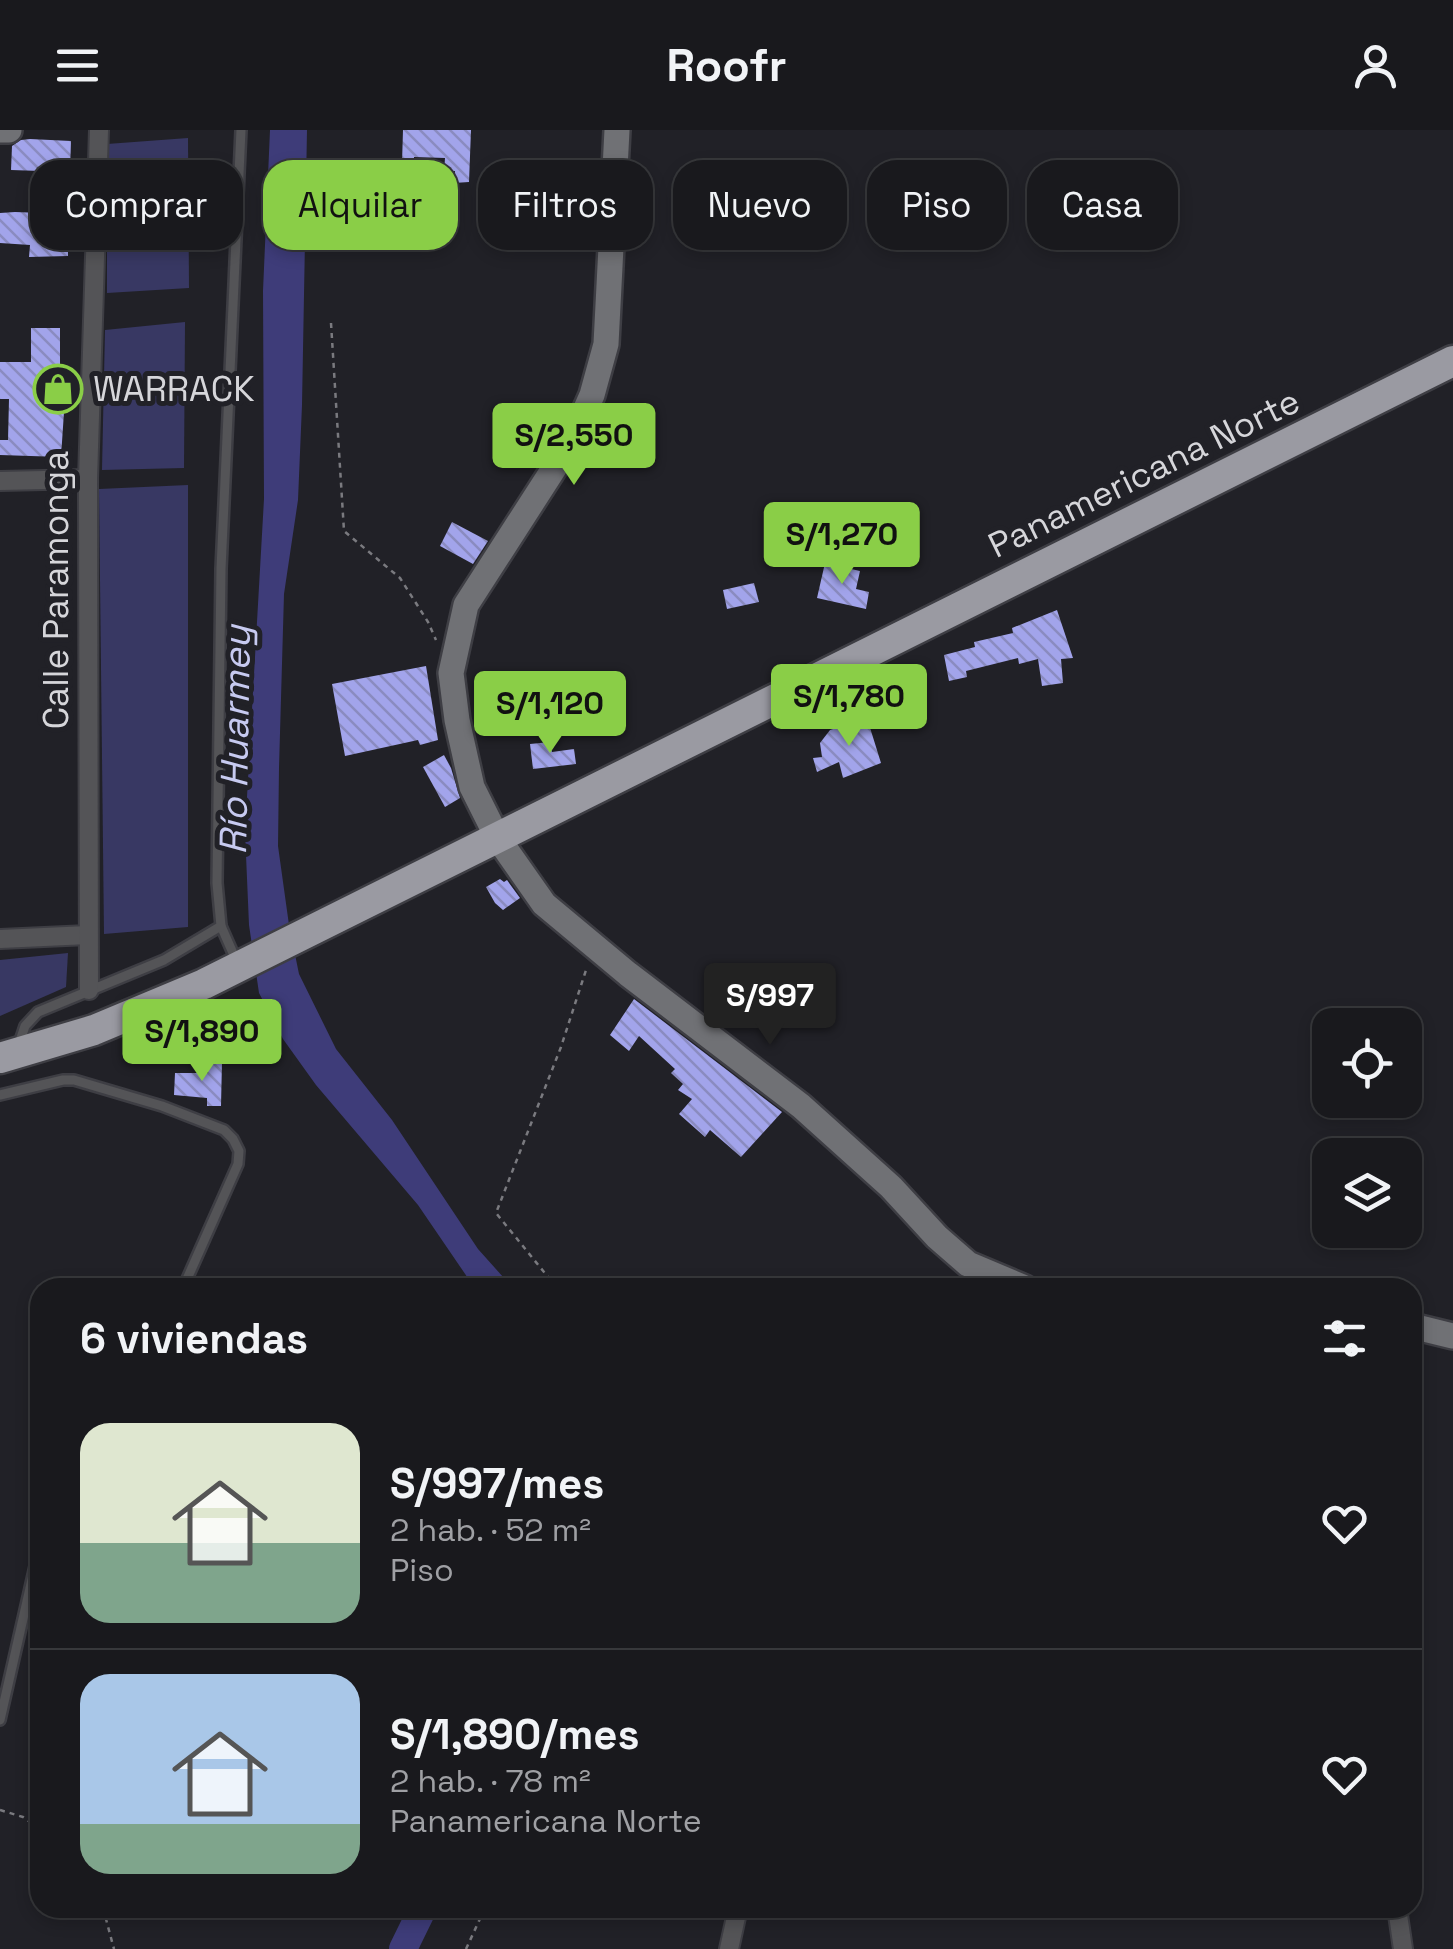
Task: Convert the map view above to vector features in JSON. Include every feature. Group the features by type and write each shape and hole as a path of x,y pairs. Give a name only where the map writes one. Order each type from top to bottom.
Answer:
{"highway":[{"name":"Panamericana Norte","path":"8,1056 132,1015 238,967 1453,361"}],"street":[{"path":"0,130 9,130"},
{"name":"Calle Paramonga","path":"89,990 88,479 99,130"},
{"path":"617,130 606,344 592,396 571,442 466,606 452,673 457,720 472,787 497,837 544,904 801,1106 891,1187 968,1264 999,1278"},
{"path":"0,482 88,479"},
{"path":"0,939 88,935"},
{"path":"1422,1328 1453,1336"},
{"path":"729,1949 736,1918"},
{"path":"1398,1918 1403,1949"}],"lane":[{"path":"238,967 221,926 217,883 221,569 241,130"},
{"path":"8,1056 24,1026 38,1012 164,960 221,926"},
{"path":"0,1095 74,1080 162,1106 224,1130 239,1151 238,1164 187,1278"},
{"path":"0,1720 30,1588"}],"path":[{"path":"331,323 344,532 400,578 436,639"},
{"path":"549,1278 496,1213 562,1047 589,964 590,943"},
{"path":"0,1810 30,1821"},
{"path":"106,1918 114,1949"},
{"path":"466,1949 480,1918"}],"shaded area":[{"name":"Río Huarmey","path":"270,130 307,130 306,160 269,160"},
{"path":"188,138 188,160 107,160 107,144"},
{"path":"107,250 189,250 189,288 107,293"},
{"name":"Río Huarmey","path":"265,250 305,250 298,500 284,594 279,768 278,846 289,925 299,974 336,1049 392,1120 478,1249 504,1278 468,1278 418,1205 316,1085 283,1039 259,993 249,925 245,832 264,499"},
{"path":"185,322 184,468 102,470 105,330"},
{"path":"188,485 188,927 104,934 99,489"},
{"path":"68,953 66,987 0,1016 0,960"}],"building":[{"path":"403,130 471,130 469,182 458,183 458,160 402,160"},
{"path":"21,140 71,141 70,160 30,160 30,171 11,170 12,146"},
{"path":"0,213 30,213 30,245 0,243"},
{"path":"30,245 30,250 68,250 68,256 29,257"},
{"path":"31,328 60,328 64,412 61,457 0,455 0,440 8,440 9,399 0,399 0,362 31,362"},
{"path":"452,522 488,541 473,564 440,546"},
{"path":"825,563 860,571 856,589 869,592 866,609 817,598"},
{"path":"754,583 759,602 727,609 723,590"},
{"path":"1057,610 1073,658 1061,659 1063,683 1042,686 1038,659 1019,664 1018,658 966,671 967,677 949,681 944,655 975,647 974,642 1013,633 1012,628"},
{"path":"426,666 438,740 420,745 418,740 345,756 332,684"},
{"path":"867,718 881,763 843,778 839,762 817,772 813,758 822,757 820,743 830,730"},
{"path":"550,742 552,752 574,749 576,764 533,769 530,744"},
{"path":"444,755 460,798 445,807 423,767"},
{"path":"500,879 507,880 520,898 503,910 486,887"},
{"path":"634,999 782,1112 741,1157 710,1130 705,1137 679,1114 692,1099 678,1090 683,1084 671,1073 675,1069 639,1036 629,1051 610,1035"},
{"path":"208,1061 222,1062 221,1106 207,1106 207,1098 174,1095 175,1073 208,1073"}],"waterway":[{"name":"Río Huarmey","path":"403,1949 418,1918"}],"place":[{"name":"WARRACK","path":"58,389"}]}
